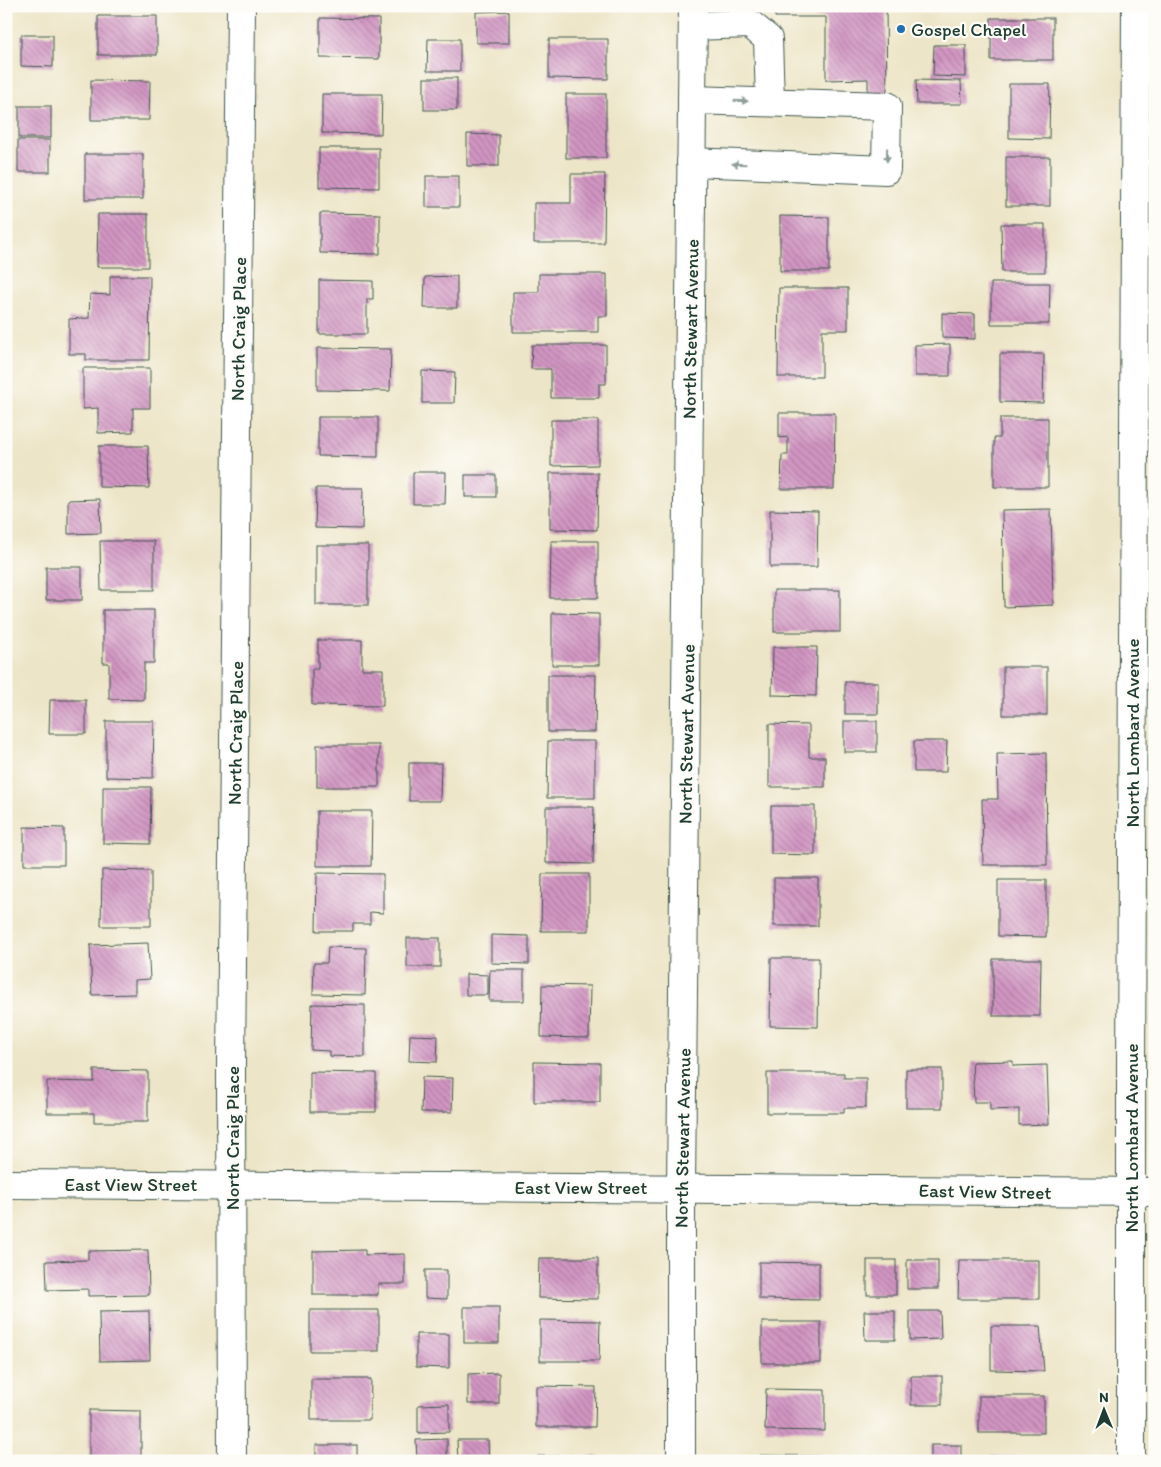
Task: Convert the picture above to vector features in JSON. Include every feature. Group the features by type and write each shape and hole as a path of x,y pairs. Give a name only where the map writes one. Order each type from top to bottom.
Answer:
{"street":[{"name":"North Craig Place","path":"232,1461 231,1057 241,6"},
{"name":"North Lombard Avenue","path":"1131,1461 1143,1192 1136,6"},
{"name":"North Stewart Avenue","path":"681,1461 681,1188 693,16"},
{"path":"693,16 750,24 768,39 770,101"},
{"path":"692,100 887,106 886,170 692,162"},
{"name":"East View Street","path":"6,1184 1143,1192"}],"building":[{"path":"775,6 886,6 887,99 868,99 868,79 826,80 826,17 775,17"},
{"path":"936,6 968,6 968,9 936,8"},
{"path":"509,11 509,43 476,43 476,12"},
{"path":"98,16 157,16 157,55 98,55"},
{"path":"320,18 379,19 379,59 320,58"},
{"path":"991,18 1053,18 1053,60 991,60"},
{"path":"21,35 53,35 53,67 21,66"},
{"path":"428,39 460,39 460,71 427,71"},
{"path":"549,39 608,39 608,79 549,78"},
{"path":"934,45 966,45 966,77 933,76"},
{"path":"424,78 457,78 457,110 424,110"},
{"path":"91,80 150,81 149,120 91,120"},
{"path":"916,80 961,81 962,104 917,104"},
{"path":"1009,84 1050,84 1049,139 1009,138"},
{"path":"322,94 382,94 381,134 322,133"},
{"path":"566,94 606,94 606,158 566,158"},
{"path":"19,106 51,106 51,138 19,138"},
{"path":"467,134 499,135 499,166 467,166"},
{"path":"18,140 50,140 50,172 18,172"},
{"path":"319,148 379,148 379,188 319,187"},
{"path":"85,154 143,154 143,199 85,199"},
{"path":"1006,157 1050,157 1050,206 1006,206"},
{"path":"571,174 605,174 604,243 534,243 534,203 571,203"},
{"path":"426,176 459,176 459,207 426,207"},
{"path":"320,213 380,214 380,254 320,253"},
{"path":"98,214 148,214 148,267 97,267"},
{"path":"780,216 829,217 829,271 780,271"},
{"path":"1001,224 1045,224 1045,272 1002,272"},
{"path":"539,274 607,274 607,316 598,316 598,332 513,332 513,292 539,292"},
{"path":"110,276 150,276 149,360 86,360 86,354 69,354 69,319 89,318 90,294 110,295"},
{"path":"457,276 457,308 424,308 425,277"},
{"path":"319,280 373,281 373,299 367,299 367,334 319,334"},
{"path":"991,283 1050,283 1049,324 991,324"},
{"path":"779,288 848,288 848,330 822,330 822,377 778,377"},
{"path":"6,302 9,302 9,333 6,333"},
{"path":"942,313 975,314 975,339 942,338"},
{"path":"950,344 950,376 915,376 915,345"},
{"path":"532,345 606,345 606,384 599,384 599,398 551,398 551,369 531,369"},
{"path":"317,348 391,349 390,391 317,390"},
{"path":"1000,354 1044,354 1043,403 1000,402"},
{"path":"83,368 150,368 150,408 133,408 133,432 98,433 98,408 83,409"},
{"path":"422,371 455,372 454,403 422,403"},
{"path":"779,413 835,413 834,489 781,489 782,455 788,455 788,437 779,438"},
{"path":"318,417 378,417 378,457 318,456"},
{"path":"1000,418 1048,418 1048,487 994,487 994,438 1000,438"},
{"path":"551,420 598,420 598,465 551,466"},
{"path":"99,446 148,446 149,488 99,487"},
{"path":"413,472 446,472 445,504 413,504"},
{"path":"550,473 598,473 597,530 550,529"},
{"path":"465,475 496,475 496,497 465,497"},
{"path":"316,488 363,488 362,529 315,528"},
{"path":"100,499 101,533 68,534 68,500"},
{"path":"1051,509 1053,605 1004,607 1002,510"},
{"path":"770,510 818,511 817,567 770,567"},
{"path":"100,541 154,541 154,590 101,590"},
{"path":"551,541 598,541 598,598 550,598"},
{"path":"316,545 368,545 368,605 316,605"},
{"path":"46,567 82,567 82,600 46,600"},
{"path":"774,590 840,590 840,632 774,632"},
{"path":"103,610 154,610 154,663 144,663 144,700 109,699 109,663 103,663"},
{"path":"552,613 599,614 599,665 552,665"},
{"path":"318,640 362,640 362,669 383,669 383,706 312,705 312,669 318,669"},
{"path":"773,647 817,647 816,696 772,695"},
{"path":"1003,667 1047,667 1047,715 1003,715"},
{"path":"548,675 596,675 595,732 548,732"},
{"path":"845,682 878,682 878,714 845,714"},
{"path":"50,700 86,700 86,734 49,734"},
{"path":"106,721 154,721 153,778 106,777"},
{"path":"844,721 877,721 877,752 844,752"},
{"path":"769,724 809,725 809,757 825,757 825,787 769,787"},
{"path":"548,741 595,741 595,798 547,798"},
{"path":"914,741 947,741 946,772 914,772"},
{"path":"317,745 379,745 379,787 317,787"},
{"path":"1046,753 1047,865 983,865 982,799 998,799 997,754"},
{"path":"409,763 441,763 440,801 409,801"},
{"path":"103,787 151,787 150,844 103,843"},
{"path":"771,806 815,806 815,855 771,854"},
{"path":"546,807 594,807 593,864 546,863"},
{"path":"317,811 372,811 371,866 317,866"},
{"path":"24,827 64,828 64,865 24,865"},
{"path":"102,870 151,871 151,926 101,926"},
{"path":"317,873 383,874 383,913 370,912 370,924 353,924 353,931 316,931"},
{"path":"542,874 589,874 589,931 541,931"},
{"path":"774,878 818,878 818,926 774,926"},
{"path":"998,880 1046,880 1046,937 998,936"},
{"path":"491,935 529,936 529,964 491,963"},
{"path":"407,938 440,938 440,967 407,967"},
{"path":"148,943 150,979 135,980 135,994 92,995 90,945"},
{"path":"328,947 366,948 365,995 313,994 314,963 327,963"},
{"path":"771,958 819,958 818,1027 770,1026"},
{"path":"993,959 1041,959 1040,1016 993,1016"},
{"path":"490,970 524,970 524,1001 489,1001"},
{"path":"466,974 488,975 488,995 466,995"},
{"path":"542,985 590,986 589,1038 541,1037"},
{"path":"312,1004 365,1005 365,1057 329,1056 329,1051 311,1050"},
{"path":"410,1035 438,1036 437,1062 409,1061"},
{"path":"1013,1061 1013,1066 1047,1065 1049,1124 1019,1125 1019,1109 990,1110 990,1102 974,1102 972,1062"},
{"path":"534,1062 600,1063 600,1102 534,1102"},
{"path":"906,1069 942,1069 942,1108 906,1108"},
{"path":"94,1070 148,1071 148,1122 94,1122 94,1113 47,1113 47,1081 94,1082"},
{"path":"310,1072 376,1073 376,1112 310,1112"},
{"path":"767,1073 844,1073 844,1078 866,1078 866,1108 844,1108 844,1113 767,1113"},
{"path":"422,1077 453,1078 452,1112 421,1112"},
{"path":"148,1250 149,1295 88,1296 88,1289 47,1290 46,1261 88,1260 88,1251"},
{"path":"365,1250 365,1255 405,1254 405,1284 378,1284 378,1295 313,1295 313,1251"},
{"path":"539,1258 598,1258 598,1299 538,1298"},
{"path":"867,1260 896,1260 896,1295 867,1295"},
{"path":"907,1260 938,1260 938,1289 907,1289"},
{"path":"959,1260 1039,1260 1039,1299 958,1299"},
{"path":"759,1262 819,1263 819,1300 759,1299"},
{"path":"425,1270 447,1270 447,1299 425,1298"},
{"path":"464,1307 499,1307 499,1343 464,1343"},
{"path":"310,1310 379,1310 379,1351 310,1351"},
{"path":"149,1311 150,1360 100,1361 99,1312"},
{"path":"864,1311 895,1311 895,1340 865,1340"},
{"path":"910,1311 940,1311 941,1339 910,1340"},
{"path":"540,1320 600,1321 599,1361 540,1361"},
{"path":"762,1322 821,1322 821,1363 762,1363"},
{"path":"991,1326 1040,1326 1044,1371 991,1370"},
{"path":"416,1334 449,1334 449,1368 416,1367"},
{"path":"499,1373 499,1404 468,1404 468,1374"},
{"path":"911,1376 942,1376 942,1405 911,1405"},
{"path":"311,1379 371,1379 370,1420 311,1420"},
{"path":"536,1386 596,1387 595,1427 536,1427"},
{"path":"766,1389 825,1390 825,1431 765,1430"},
{"path":"979,1396 1044,1396 1044,1433 979,1433"},
{"path":"449,1404 449,1432 418,1433 418,1405"},
{"path":"89,1410 141,1411 141,1461 89,1461"},
{"path":"447,1439 447,1461 417,1461 416,1440"},
{"path":"457,1440 488,1440 489,1461 458,1461"},
{"path":"316,1445 357,1445 357,1461 316,1461"},
{"path":"931,1445 961,1445 961,1461 931,1461"},
{"path":"760,1455 820,1456 819,1461 760,1461"},
{"path":"538,1456 597,1456 597,1461 538,1461"},
{"path":"989,1456 1038,1457 1038,1461 989,1461"}],"place":[{"name":"Gospel Chapel","path":"901,29"}]}
